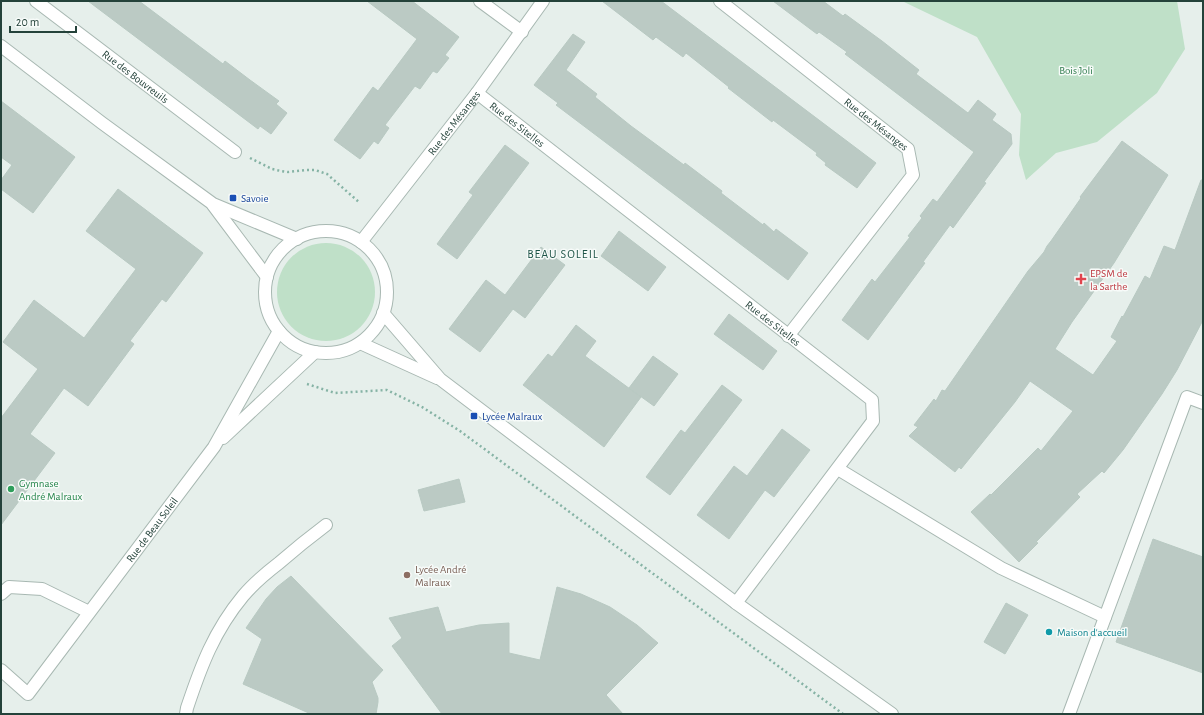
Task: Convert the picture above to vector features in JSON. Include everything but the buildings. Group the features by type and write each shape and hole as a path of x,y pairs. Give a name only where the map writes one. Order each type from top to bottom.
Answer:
{"street":[{"name":"Rue des Bouvreuils","path":"36,1 235,152"},
{"path":"480,1 522,32"},
{"name":"Rue des Mésanges","path":"361,242 478,93 543,1"},
{"name":"Rue des Mésanges","path":"720,1 908,149 913,175 788,336"},
{"path":"1,46 102,124 213,204 297,239"},
{"name":"Rue des Sitelles","path":"478,93 872,400 873,421 736,603"},
{"path":"213,204 267,277"},
{"path":"323,231 346,234 361,242 378,260 386,282 387,298 384,313 376,327 360,343 343,351 330,353 315,352 300,347 287,339 279,331 269,313 265,293 267,277 274,262 281,252 297,239 310,233 323,231"},
{"path":"384,313 440,379 736,603 892,714"},
{"name":"Rue de Beau Soleil","path":"1,670 28,694 214,447 279,331"},
{"path":"360,343 440,379"},
{"name":"Rue de Beau Soleil","path":"214,447 315,352"},
{"path":"1069,714 1187,397 1203,403"},
{"path":"838,469 1001,568 1105,617"},
{"path":"186,714 200,670 220,627 243,596 263,576 326,525"},
{"path":"1,594 9,587 42,589 89,612"}],"path":[{"path":"235,152 276,170 288,172 306,170 327,174 360,203"},
{"path":"305,383 335,392 387,390 422,407 460,431 843,714"}],"green space":[{"name":"Bois Joli","path":"902,1 1177,1 1185,49 1157,93 1097,142 1056,153 1026,180 1019,155 1021,114 977,37"},
{"path":"326,243 345,246 361,257 372,273 375,292 372,311 361,327 345,338 326,341 307,338 291,327 280,311 277,292 280,273 291,257 307,246"}],"place":[{"name":"Savoie","path":"233,198"},
{"name":"EPSM de la Sarthe","path":"1081,279"},
{"name":"Lycée Malraux","path":"474,416"},
{"name":"Gymnase André Malraux","path":"11,489"},
{"name":"Lycée André Malraux","path":"407,575"},
{"name":"Maison d'accueil","path":"1049,632"}],"district":[{"name":"BEAU SOLEIL","path":"563,254"}]}
